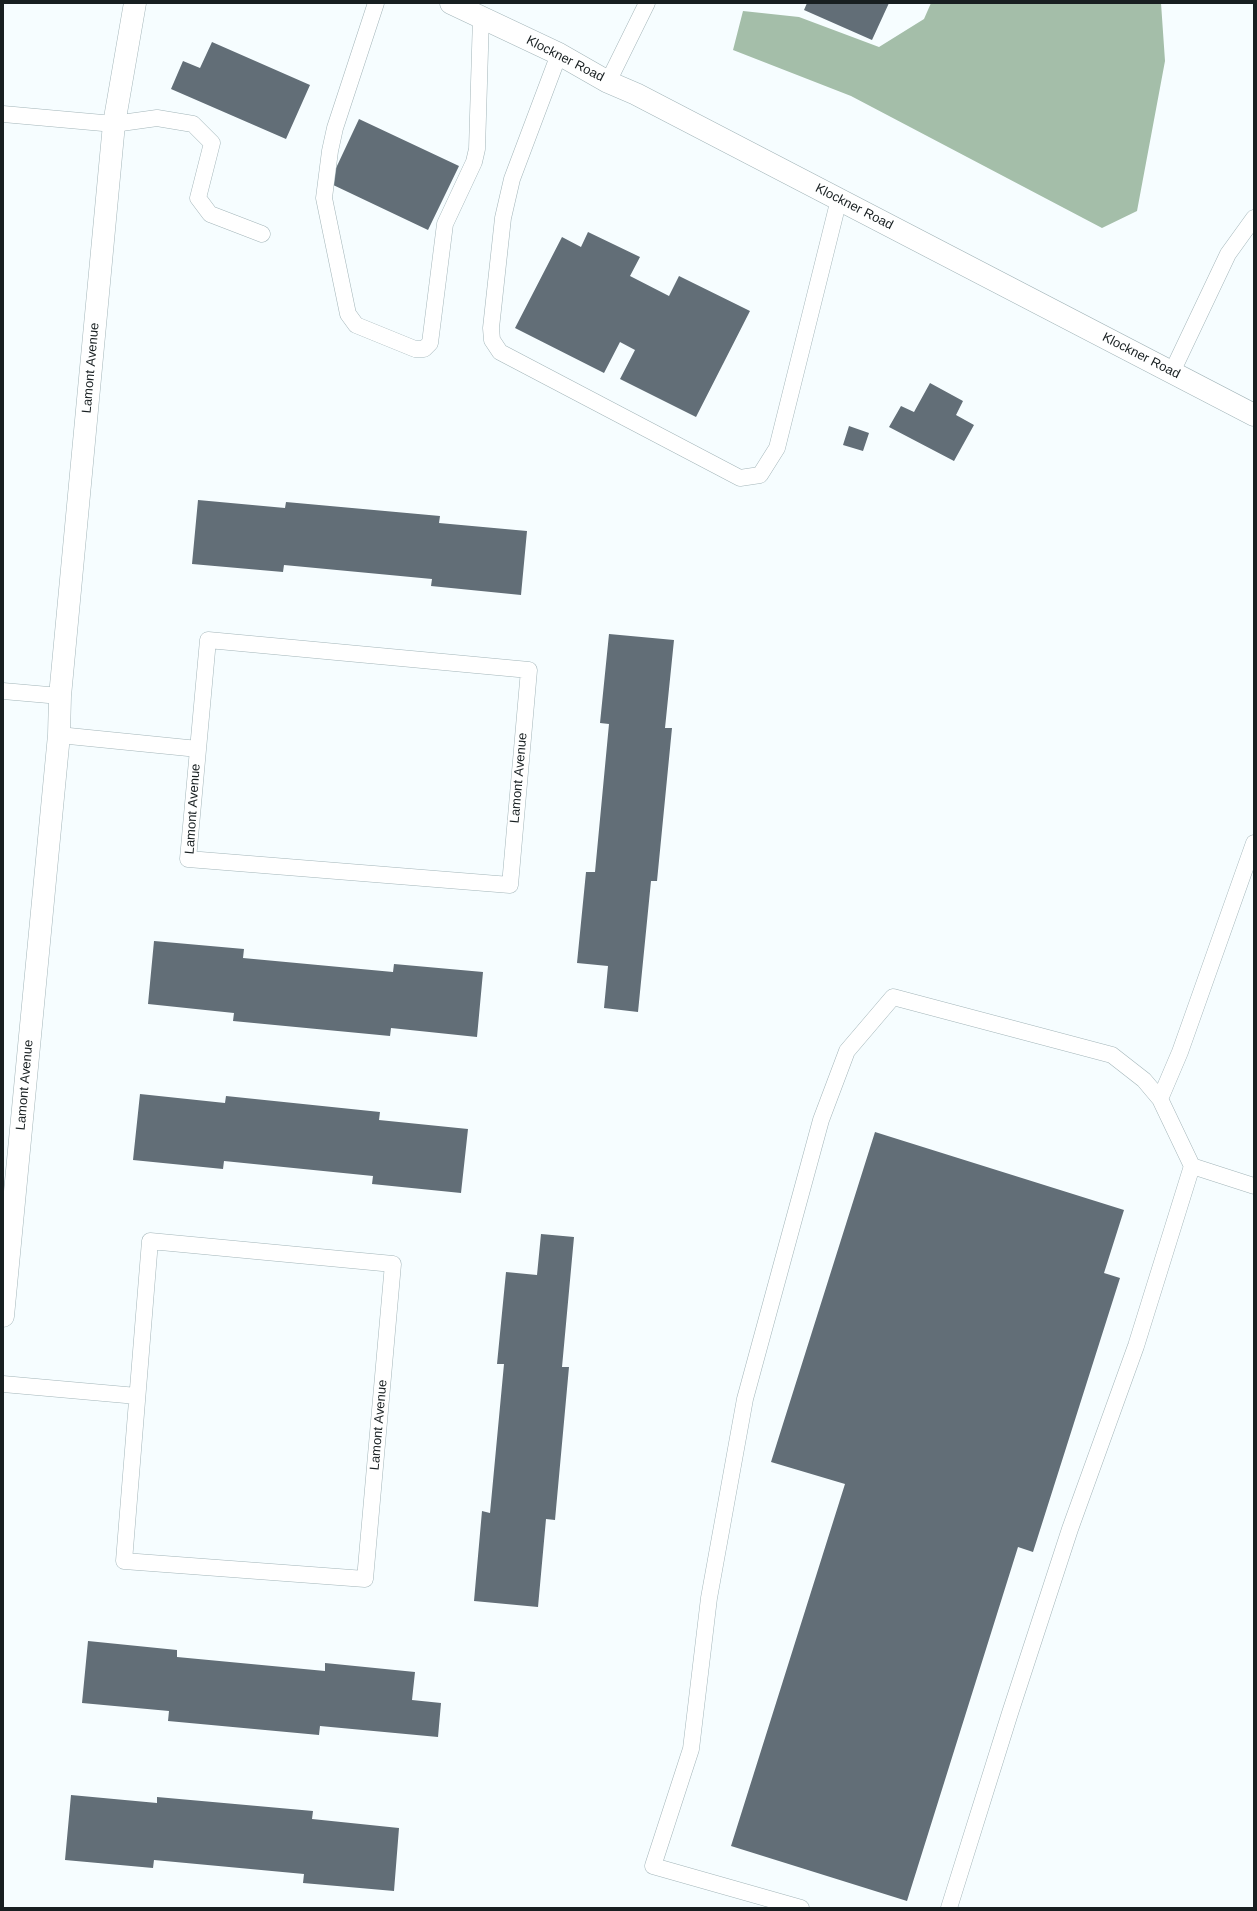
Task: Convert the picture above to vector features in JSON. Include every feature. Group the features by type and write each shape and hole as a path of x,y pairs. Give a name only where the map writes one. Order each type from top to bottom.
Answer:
{"street":[{"name":"Lamont Avenue","path":"3,1316 59,735 60,696 114,124 135,3"},
{"name":"Klockner Road","path":"451,3 559,54 608,82 636,94 1254,415"}],"lane":[{"path":"376,3 335,128 330,150 324,198 348,314 356,325 415,349 424,349 430,343 445,224 474,162 477,149 481,17"},
{"path":"608,82 648,3"},
{"path":"559,54 512,179 503,218 491,328 492,340 500,352 740,478 760,475 777,448 839,199"},
{"path":"3,114 114,124 157,118 192,124 212,143 198,198 210,214 262,234"},
{"path":"1172,372 1228,254 1248,237 1254,218"},
{"name":"Lamont Avenue","path":"208,640 529,670 510,885 188,859 198,749 208,640"},
{"path":"3,691 60,696"},
{"name":"Lamont Avenue","path":"59,735 198,749"},
{"path":"1160,1099 1180,1052 1254,843"},
{"path":"802,1908 653,1866 691,1748 709,1598 745,1399 821,1120 847,1051 893,997 1112,1055 1144,1080 1160,1099 1192,1166 1136,1346 1070,1529 1010,1712 949,1908"},
{"path":"1192,1166 1254,1186"},
{"name":"Lamont Avenue","path":"150,1242 393,1264 366,1579 124,1561 137,1396 150,1242"},
{"path":"3,1384 137,1396"}],"green space":[{"path":"931,3 1161,3 1165,61 1137,211 1102,228 851,96 733,50 743,11 799,17 879,47 924,19"}],"building":[{"path":"807,3 889,3 872,40 804,10"},
{"path":"212,42 310,85 286,139 171,89 183,61 200,68"},
{"path":"359,119 459,166 428,230 329,183"},
{"path":"588,232 640,257 630,276 669,296 679,276 750,311 696,417 620,379 635,350 620,342 604,373 515,328 562,237 581,247"},
{"path":"930,383 963,401 956,415 974,425 954,461 889,427 901,406 914,412"},
{"path":"849,426 869,433 863,451 843,445"},
{"path":"198,500 285,508 286,502 440,516 439,523 527,531 521,595 431,586 432,579 284,565 283,572 192,564"},
{"path":"609,634 674,640 665,728 672,728 657,881 651,881 638,1012 604,1008 608,966 577,963 586,872 595,872 609,724 600,723"},
{"path":"154,941 244,949 243,958 393,972 394,964 483,972 477,1037 391,1028 390,1036 233,1021 234,1013 148,1004"},
{"path":"140,1094 225,1103 226,1096 380,1112 379,1120 468,1129 461,1193 372,1184 373,1176 224,1161 223,1169 133,1160"},
{"path":"875,1132 1124,1210 1104,1273 1120,1278 1033,1552 1018,1547 907,1901 731,1846 845,1484 771,1462"},
{"path":"541,1234 574,1237 562,1367 569,1367 555,1520 546,1519 538,1607 474,1601 482,1511 490,1513 504,1364 497,1364 506,1272 537,1275"},
{"path":"88,1641 177,1650 177,1657 325,1671 325,1663 415,1672 412,1700 441,1703 438,1737 320,1726 319,1735 168,1721 169,1711 82,1703"},
{"path":"71,1795 157,1803 157,1797 313,1811 312,1819 399,1828 394,1891 303,1883 304,1874 154,1860 153,1868 65,1860"}]}
